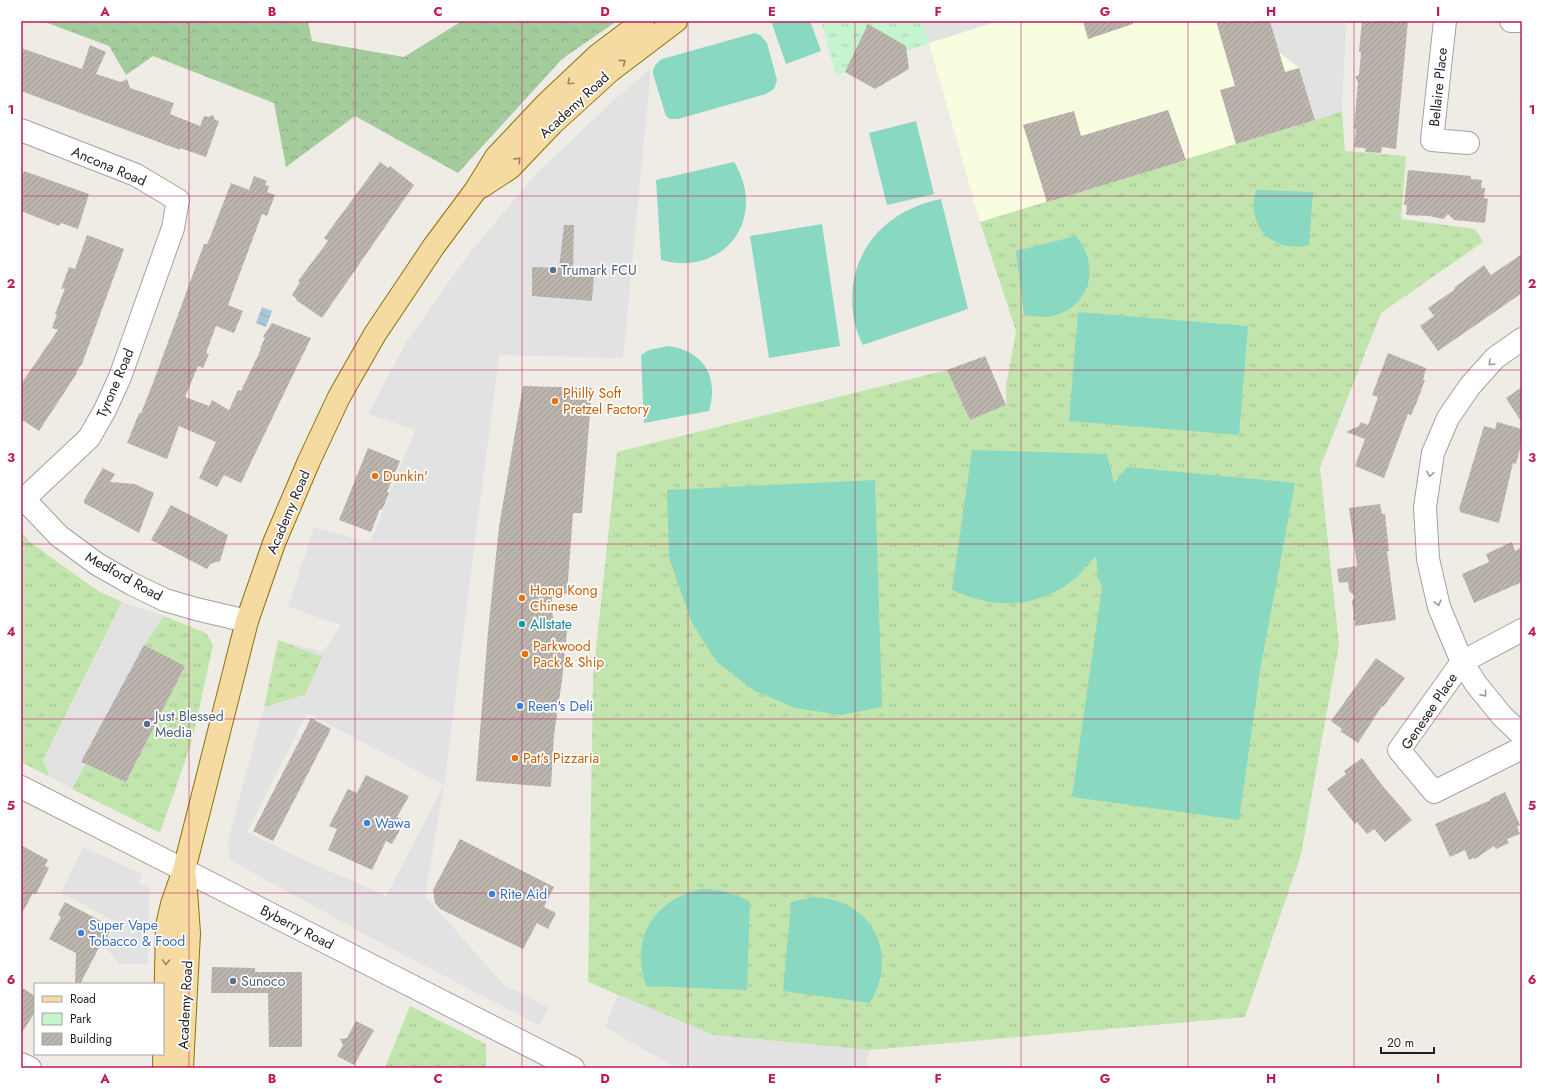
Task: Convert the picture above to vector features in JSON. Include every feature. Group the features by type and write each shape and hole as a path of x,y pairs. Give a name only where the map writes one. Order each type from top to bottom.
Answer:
{"main road":[{"name":"Academy Road","path":"164,1068 167,926 172,904 184,870 247,621 274,543 309,461 339,397 375,334 434,246 475,191 496,157 546,104 598,55 643,21"},
{"name":"Academy Road","path":"475,191 510,168 553,123 610,71 676,21"},
{"name":"Academy Road","path":"182,1068 189,934 184,870"}],"street":[{"name":"Bellaire Place","path":"1445,21 1432,140 1468,144"},
{"path":"1511,21 1522,22"},
{"name":"Ancona Road","path":"21,130 136,175 178,200 173,228 168,242"},
{"name":"Tyrone Road","path":"22,497 89,438 105,410 120,377 168,242"},
{"path":"1522,339 1495,358 1470,386 1448,418 1434,453 1425,507 1428,559 1439,607 1462,662 1476,684 1502,716 1522,735"},
{"name":"Medford Road","path":"22,497 58,536 97,564 132,584 165,600 247,621"},
{"name":"Genesee Place","path":"1522,630 1462,662 1399,750 1434,792 1522,748"},
{"name":"Byberry Road","path":"21,787 573,1068"},
{"path":"21,1064 30,1068"}],"shaded area":[{"path":"922,21 998,21 929,43"},
{"path":"998,21 1083,21 1088,39 1134,23 1134,21 1216,21 1230,67 1279,52 1299,68 1220,90 1236,144 1186,160 1168,110 1081,136 1074,111 1024,124 1047,202 980,222 929,43"},
{"path":"1270,21 1346,21 1342,111 1315,120 1299,68 1279,52"},
{"path":"651,68 623,358 499,355 444,785 425,896 504,985 549,1008 539,1025 390,948 230,860 228,841 264,707 305,695 323,657 278,640 323,652 341,625 288,607 314,527 370,543 415,430 368,414 407,341 468,255 535,175 613,101","holes":["562,243 574,244 573,272 594,275 592,301 532,296 532,267 559,268","307,713 444,785 386,896 293,855 247,832"]},
{"path":"122,602 164,616 146,642 82,762 85,764 72,789 50,776 43,760"},
{"path":"83,847 142,874 139,883 149,888 148,964 120,964 104,946 116,922 61,893"},
{"path":"618,995 713,1035 870,1050 865,1068 676,1068 605,1027"}],"green space":[{"path":"42,21 308,21 312,41 404,57 462,21 617,21 562,59 458,173 355,116 286,167 274,103 153,56 126,75 109,46"},
{"path":"771,21 810,21 821,51 786,64"},
{"path":"821,21 922,21 929,43 836,75"},
{"path":"755,33 760,35 767,43 777,80 774,89 766,94 678,119 670,119 666,116 653,74 654,67 658,62 662,59"},
{"path":"1342,111 1345,151 1406,156 1401,219 1475,229 1483,242 1381,313 1320,468 1339,644 1301,855 1245,1017 870,1050 713,1035 588,982 593,677 617,452 947,370 970,420 1006,405 1006,386 1016,331 980,222"},
{"path":"916,121 934,194 887,205 869,133"},
{"path":"734,162 742,178 746,195 745,212 741,227 733,240 721,251 706,259 688,263 674,263 661,260 656,180"},
{"path":"1256,190 1313,192 1309,245 1284,245 1273,241 1265,234 1259,226 1255,215 1254,203"},
{"path":"941,199 968,309 863,345 854,321 852,291 856,271 863,253 873,238 887,224 903,213 921,205"},
{"path":"822,224 840,346 769,358 750,236"},
{"path":"1076,236 1086,252 1089,268 1088,283 1082,296 1072,307 1058,314 1042,317 1024,314 1016,251"},
{"path":"1078,312 1248,326 1239,435 1069,421"},
{"path":"668,346 691,353 706,368 712,387 712,399 709,411 644,423 641,355 649,350"},
{"path":"972,450 1107,454 1114,483 1127,467 1295,483 1261,665 1239,820 1072,797 1102,587 1098,577 1096,556 1078,576 1063,587 1048,595 1033,600 1017,603 984,601 952,590"},
{"path":"875,480 882,707 841,715 795,708 753,690 716,661 692,623 669,558 667,490"},
{"path":"21,532 30,542 98,591 122,602 43,760 50,777 21,762"},
{"path":"164,616 206,633 213,645 192,741 160,833 72,789 85,764 126,782 185,666 144,645"},
{"path":"278,640 323,656 305,695 264,707"},
{"path":"701,889 727,892 750,902 747,990 646,986 642,969 641,953 644,938 650,924 658,912 670,902 684,894"},
{"path":"813,897 834,900 851,908 865,919 875,932 881,948 882,966 878,984 870,1003 783,991 791,902"},
{"path":"410,1006 486,1044 486,1068 385,1068"}],"water":[{"path":"262,307 272,311 266,327 256,323"}],"building":[{"path":"1083,21 1133,21 1133,24 1088,39"},
{"path":"1216,21 1270,21 1285,72 1299,68 1315,120 1236,144 1220,90 1235,86"},
{"path":"1362,21 1408,21 1396,149 1382,147 1381,153 1365,152 1366,149 1354,147 1358,82 1355,77 1359,75 1361,53 1359,51"},
{"path":"868,24 906,46 909,69 875,89 845,72"},
{"path":"90,45 106,52 96,74 121,82 127,79 130,88 174,103 170,114 200,126 204,116 208,117 213,115 215,120 219,121 206,157 180,148 180,150 21,91 21,48 82,69"},
{"path":"1168,110 1186,160 1047,202 1023,125 1074,111 1081,136"},
{"path":"380,162 388,168 390,166 414,185 322,318 296,300 297,299 292,295 300,282 298,281 328,241 324,238"},
{"path":"1408,170 1471,176 1471,179 1482,180 1481,188 1485,188 1484,198 1488,199 1485,223 1454,220 1448,214 1443,219 1429,216 1406,215 1407,205 1404,205"},
{"path":"24,171 89,194 78,229 61,223 59,226 21,211 21,178"},
{"path":"254,176 267,181 265,185 269,186 267,192 275,195 267,216 262,214 228,305 243,311 234,333 216,326 206,353 209,354 203,368 198,366 185,397 209,406 212,400 229,410 238,390 241,391 261,349 260,348 265,338 263,337 272,323 311,338 241,483 224,475 217,487 199,478 216,442 179,426 167,459 127,443 153,383 204,244 207,244 209,240 231,183 249,190"},
{"name":"Trumark FCU","path":"564,225 574,225 573,272 594,275 592,301 532,296 532,267 559,268"},
{"path":"87,235 124,249 82,364 39,431 21,419 21,384 58,330 52,328 57,314 55,314 65,288 61,289 69,267 75,269"},
{"path":"1522,254 1522,293 1438,351 1420,326 1434,316 1428,308 1454,290 1455,287 1484,265 1491,275"},
{"path":"1388,353 1426,368 1423,380 1425,380 1416,404 1411,415 1408,414 1384,478 1355,466 1365,439 1346,432 1359,426 1361,422 1368,425 1378,397 1372,395"},
{"path":"985,356 1006,405 970,420 947,370"},
{"path":"523,386 592,388 582,513 573,513 567,594 552,591 552,611 558,630 567,630 554,735 551,787 476,781 488,631 499,527"},
{"path":"1522,387 1522,423 1506,398"},
{"path":"1497,422 1522,429 1522,441 1516,464 1513,463 1499,523 1460,512 1459,509 1484,426 1495,429"},
{"name":"Dunkin'","path":"368,448 400,461 387,492 389,493 382,510 380,509 371,532 339,520"},
{"path":"103,468 115,474 110,482 135,484 154,493 139,533 84,503 84,500"},
{"path":"1380,504 1382,514 1385,514 1389,551 1387,551 1396,620 1355,626 1352,601 1355,596 1349,591 1348,582 1339,583 1337,569 1357,566 1349,508"},
{"path":"171,505 228,535 220,561 210,564 207,569 151,540"},
{"path":"1512,542 1515,551 1522,547 1522,582 1474,603 1462,574 1489,562 1486,554"},
{"path":"144,645 185,666 126,782 81,762"},
{"path":"1376,658 1405,678 1383,707 1382,706 1358,743 1340,731 1342,729 1331,721"},
{"path":"311,718 331,729 273,841 253,831"},
{"path":"1362,758 1382,785 1412,820 1385,842 1374,829 1367,834 1357,822 1355,824 1327,789 1346,774 1344,771"},
{"name":"Wawa","path":"366,775 409,796 397,817 405,821 392,844 386,841 372,870 328,850 337,829 329,826 348,789 357,793"},
{"path":"1505,792 1520,825 1517,827 1520,834 1507,839 1509,843 1496,849 1494,846 1475,859 1473,858 1469,860 1465,850 1450,857 1435,824 1491,800 1490,799"},
{"name":"Rite Aid","path":"460,839 554,887 544,907 556,913 548,929 537,923 523,949 440,909 435,903 433,890"},
{"path":"21,845 48,860 45,866 49,868 36,894 33,893 21,915"},
{"name":"Super Vape Tobacco & Food","path":"65,902 112,927 106,940 104,938 81,983 75,983 76,953 49,939 61,917 58,915"},
{"path":"212,967 255,968 255,972 302,972 302,1047 269,1047 268,993 211,993"},
{"path":"21,987 34,995 34,1014 21,1034"},
{"path":"356,1021 374,1030 354,1065 337,1056 343,1045 340,1039 347,1038"}],"place":[{"name":"Trumark FCU","path":"553,270"},
{"name":"Philly Soft Pretzel Factory","path":"555,401"},
{"name":"Dunkin'","path":"375,476"},
{"name":"Hong Kong Chinese","path":"522,598"},
{"name":"Allstate","path":"522,624"},
{"name":"Parkwood Pack & Ship","path":"525,654"},
{"name":"Reen's Deli","path":"520,706"},
{"name":"Just Blessed Media","path":"147,724"},
{"name":"Pat's Pizzaria","path":"515,758"},
{"name":"Wawa","path":"367,823"},
{"name":"Rite Aid","path":"492,894"},
{"name":"Super Vape Tobacco & Food","path":"81,933"},
{"name":"Sunoco","path":"233,981"}]}
